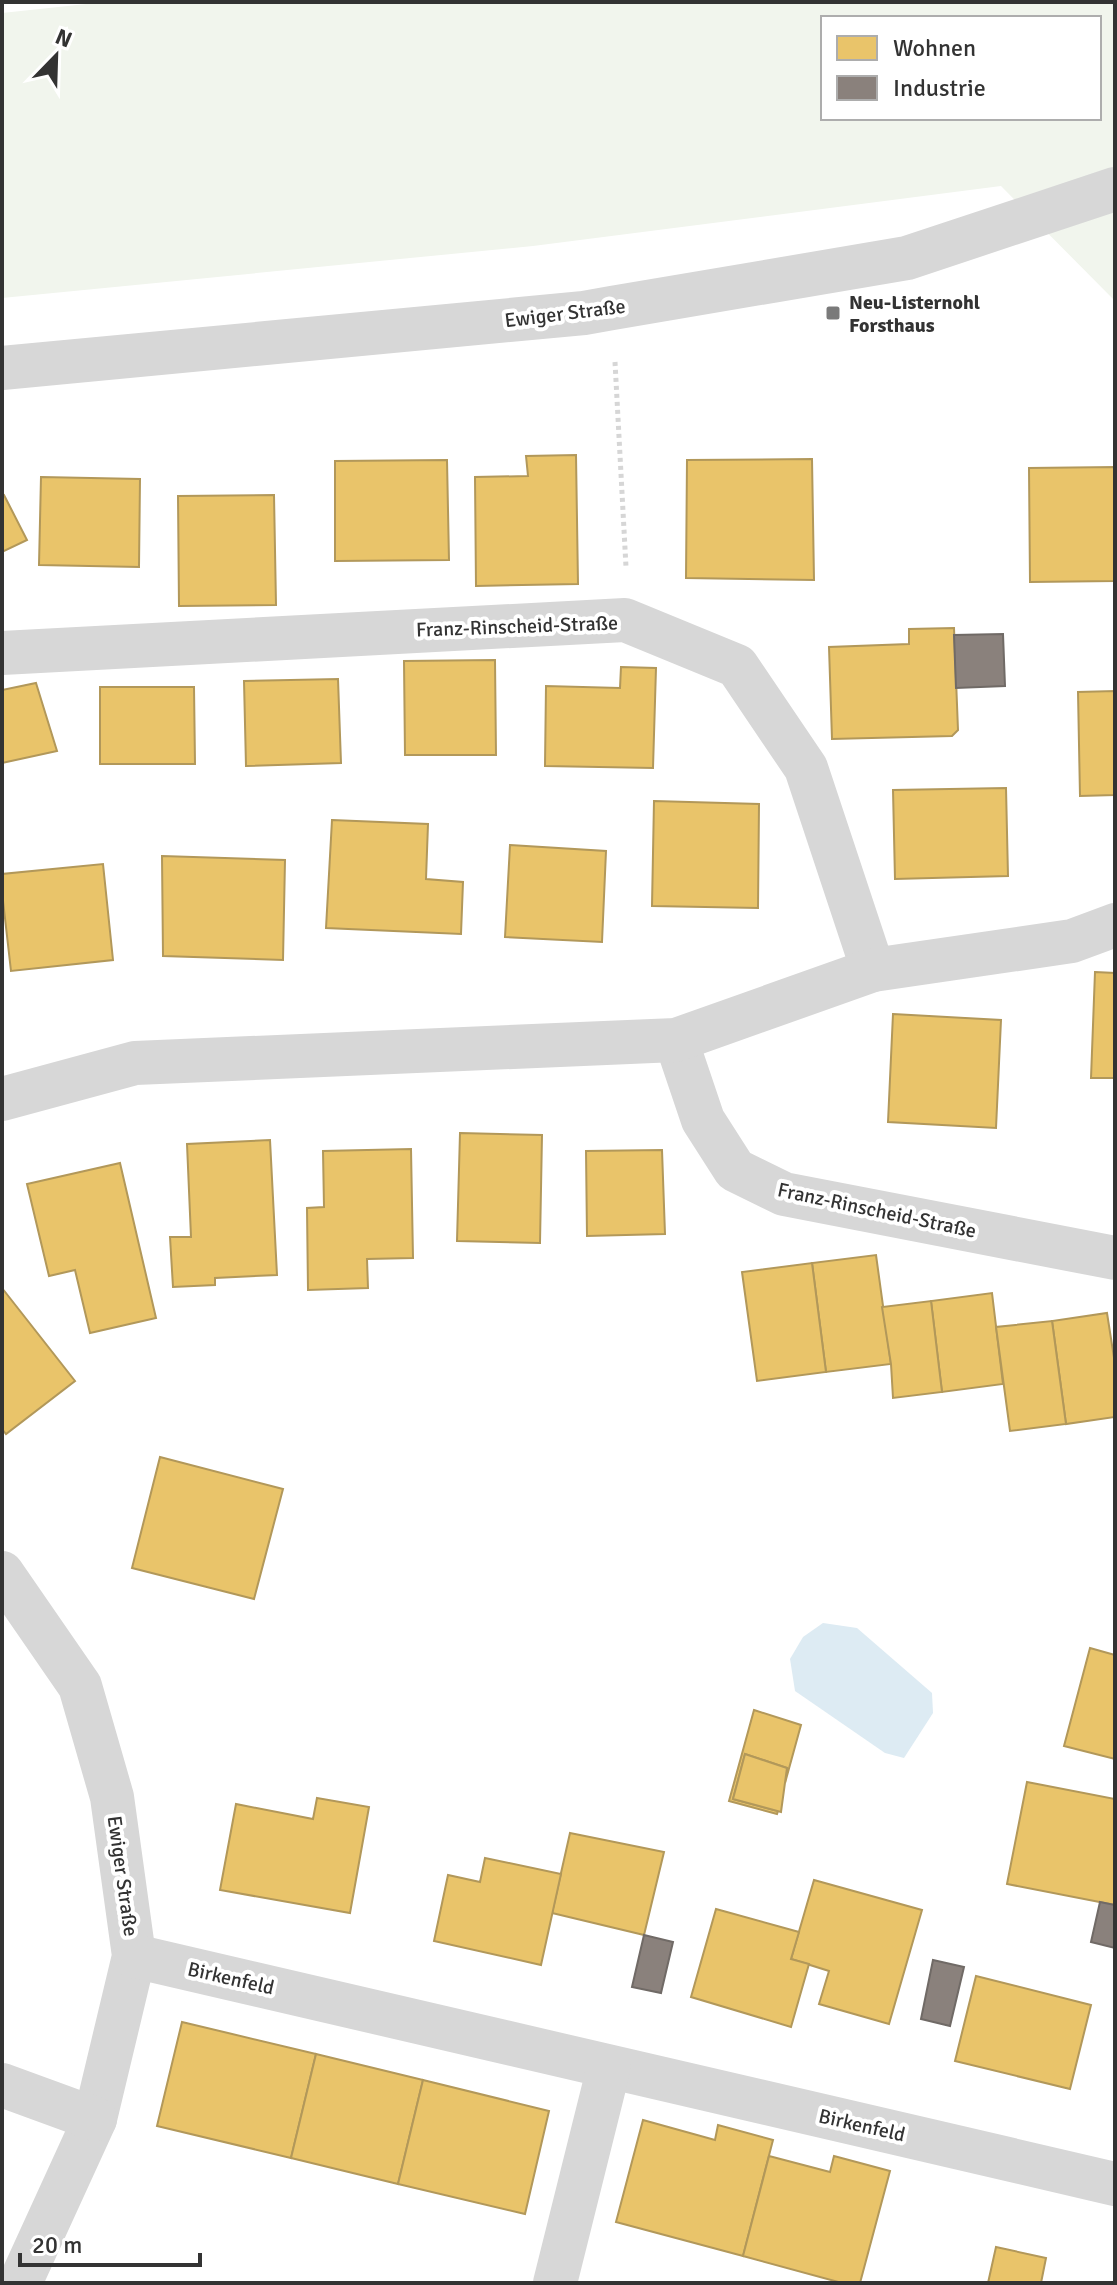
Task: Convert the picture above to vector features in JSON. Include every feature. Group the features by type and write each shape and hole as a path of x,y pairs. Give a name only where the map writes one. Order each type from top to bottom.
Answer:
{"street":[{"name":"Ewiger Straße","path":"2,368 584,313 907,258 1115,189"},
{"name":"Franz-Rinscheid-Straße","path":"2,653 625,620 737,666 806,768 873,970"},
{"path":"2,1099 135,1063 676,1040 873,970 1072,941 1115,925"},
{"name":"Franz-Rinscheid-Straße","path":"676,1040 703,1120 735,1170 784,1194 1115,1258"},
{"name":"Ewiger Straße","path":"2,1573 80,1686 112,1797 134,1956 95,2119 23,2282"},
{"name":"Birkenfeld","path":"134,1956 1115,2184"},
{"path":"555,2283 609,2067"},
{"path":"2,2085 95,2119"}],"path":[{"path":"618,412 628,593 625,620"}],"shaded area":[{"path":"105,2 1115,2 1115,301 1001,186 533,246 2,298 2,13"},
{"path":"823,1623 857,1628 932,1693 933,1713 904,1758 885,1753 795,1691 790,1659 803,1637"}],"building: Wohnen":[{"path":"576,455 578,584 476,586 475,477 528,476 526,456"},
{"path":"812,459 814,580 686,578 687,460"},
{"path":"447,460 449,560 335,561 335,461"},
{"path":"1115,467 1115,581 1030,582 1029,468"},
{"path":"41,477 140,479 139,567 39,565"},
{"path":"274,495 276,605 179,606 178,496"},
{"path":"2,496 27,540 2,552"},
{"path":"954,628 958,730 952,736 832,739 829,647 909,644 909,629"},
{"path":"495,660 496,755 405,755 404,661"},
{"path":"621,667 656,668 653,768 545,766 546,686 620,688"},
{"path":"338,679 341,763 246,766 244,681"},
{"path":"36,683 57,751 2,763 2,690"},
{"path":"100,687 194,687 195,764 100,764"},
{"path":"1115,691 1115,795 1080,796 1078,692"},
{"path":"1006,788 1008,876 895,879 893,790"},
{"path":"654,801 759,804 758,908 652,906"},
{"path":"332,820 428,824 426,879 463,882 461,934 326,928"},
{"path":"510,845 606,851 602,942 505,937"},
{"path":"162,856 285,860 283,960 163,956"},
{"path":"103,864 113,960 11,971 2,874"},
{"path":"1095,972 1115,973 1115,1078 1091,1078"},
{"path":"893,1014 1001,1020 996,1128 888,1122"},
{"path":"460,1133 542,1135 540,1243 457,1241"},
{"path":"270,1140 277,1275 215,1278 215,1285 173,1287 170,1237 191,1237 187,1144"},
{"path":"411,1149 413,1258 367,1259 368,1288 308,1290 307,1208 324,1207 323,1151"},
{"path":"662,1150 665,1234 587,1236 586,1151"},
{"path":"120,1163 156,1318 90,1333 75,1270 49,1276 27,1184"},
{"path":"876,1255 891,1364 826,1372 812,1263"},
{"path":"812,1263 826,1372 757,1381 742,1272"},
{"path":"2,1288 75,1381 6,1434 2,1429"},
{"path":"992,1293 1003,1384 942,1392 931,1301"},
{"path":"931,1301 942,1392 893,1398 882,1307"},
{"path":"1107,1313 1115,1364 1115,1417 1066,1424 1052,1321"},
{"path":"1052,1321 1066,1424 1010,1431 996,1327"},
{"path":"160,1457 283,1489 254,1599 132,1568"},
{"path":"1090,1648 1115,1655 1115,1759 1064,1746"},
{"path":"754,1710 801,1725 785,1783 787,1768 745,1754 733,1799 778,1811 777,1814 729,1801"},
{"path":"745,1754 787,1768 781,1812 733,1799"},
{"path":"1027,1782 1115,1799 1115,1905 1007,1884"},
{"path":"317,1798 369,1807 350,1913 220,1890 236,1804 313,1819"},
{"path":"570,1833 664,1852 644,1935 552,1913"},
{"path":"485,1858 561,1874 541,1965 434,1941 448,1875 480,1882"},
{"path":"814,1880 922,1910 889,2024 819,2004 829,1971 791,1959"},
{"path":"716,1909 799,1932 791,1959 809,1964 791,2027 691,1997"},
{"path":"976,1976 1091,2005 1070,2089 955,2061"},
{"path":"182,2022 316,2054 291,2158 157,2126"},
{"path":"316,2054 423,2080 398,2184 291,2158"},
{"path":"423,2080 549,2111 525,2214 398,2184"},
{"path":"643,2120 715,2140 718,2125 773,2140 743,2256 616,2222"},
{"path":"769,2156 830,2172 834,2156 890,2171 860,2283 842,2283 743,2256"},
{"path":"996,2247 1046,2258 1041,2283 988,2283"}],"building: Industrie":[{"path":"1003,634 1005,686 956,688 954,635"},
{"path":"1100,1902 1115,1905 1115,1948 1091,1942"},
{"path":"644,1935 673,1942 661,1993 632,1987"},
{"path":"933,1960 964,1967 950,2026 921,2019"}],"place":[{"name":"Neu-Listernohl Forsthaus","path":"833,313"}]}
